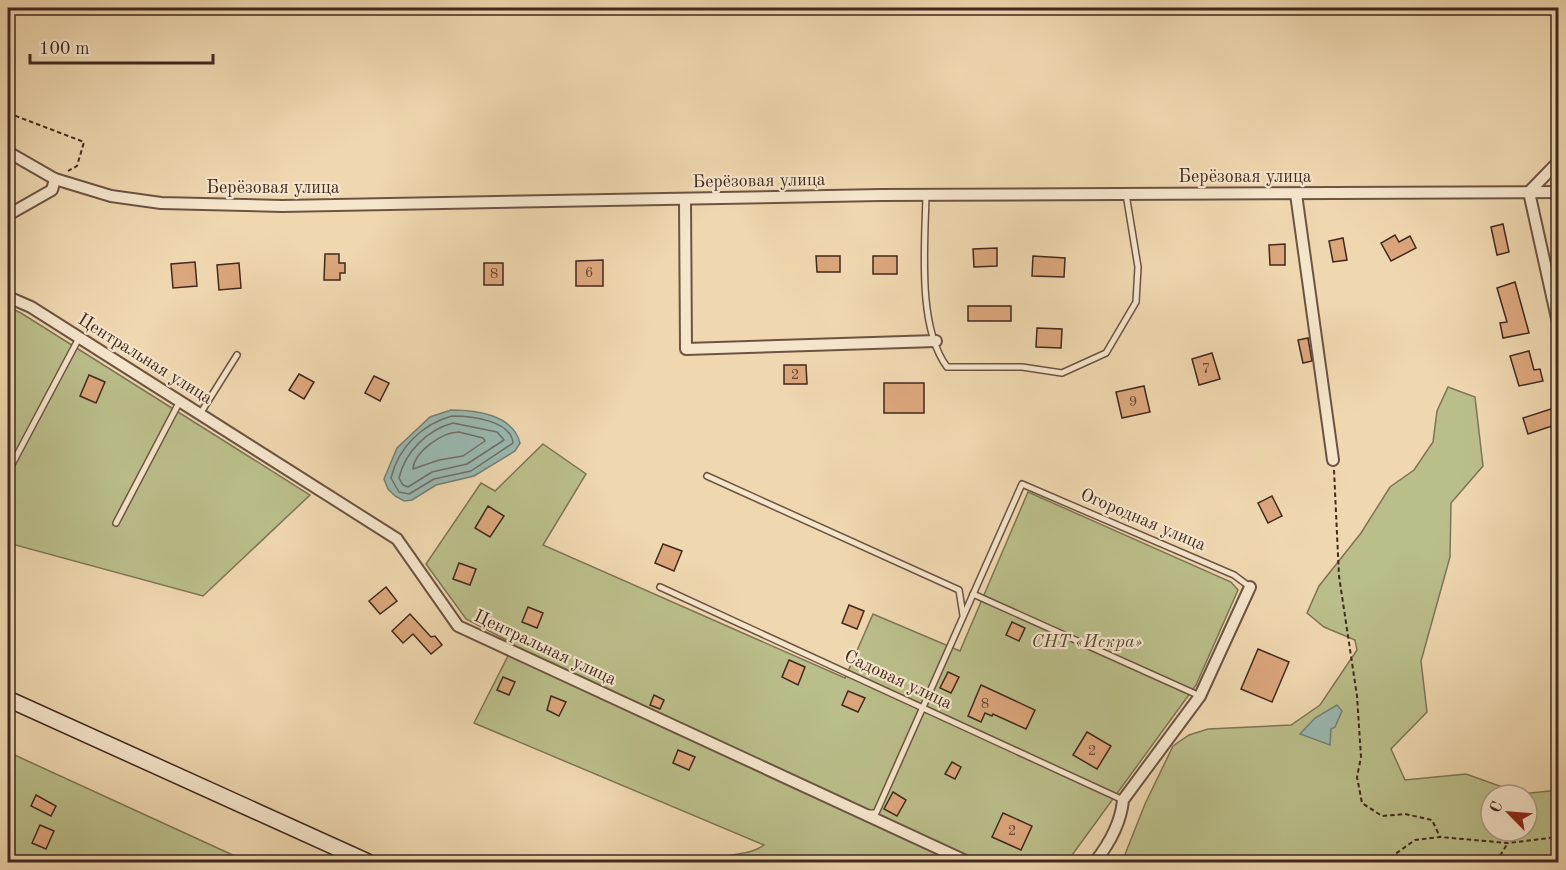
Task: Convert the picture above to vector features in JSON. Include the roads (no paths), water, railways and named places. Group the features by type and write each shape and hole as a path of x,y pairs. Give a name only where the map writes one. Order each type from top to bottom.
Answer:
{"main road":[{"path":"8,699 368,862"}],"street":[{"name":"Берёзовая улица","path":"8,152 56,179 111,196 172,203 282,206 926,195 1558,192"},
{"path":"1558,162 1529,192 1558,323"},
{"path":"8,215 52,190 56,179"},
{"path":"1296,194 1333,460"},
{"path":"685,199 686,349 936,341"},
{"name":"Центральная улица","path":"8,297 31,307 397,539 458,626 968,862"},
{"path":"1095,862 1122,813 1123,800 1200,696 1250,587"}],"lane":[{"path":"926,195 924,295 940,357 947,367 1022,367 1062,373 1081,366 1106,352 1136,302 1138,267 1126,194"},
{"path":"8,472 80,338"},
{"path":"200,414 237,355"},
{"path":"116,523 180,401"},
{"path":"707,476 959,590 963,616"},
{"name":"Огородная улица","path":"974,594 1022,484 1234,575 1250,587"},
{"name":"Садовая улица","path":"660,587 1123,800"},
{"path":"863,814 876,813 974,594 1200,696"}],"water":[{"path":"451,410 472,411 502,420 510,426 520,443 515,451 474,476 436,485 412,500 404,501 395,496 388,489 384,479 397,448 430,417"},
{"path":"1337,705 1342,711 1335,727 1331,729 1330,745 1300,734 1315,718"}],"park label":[{"name":"СНТ «Искра»","path":"1087,642"}]}
